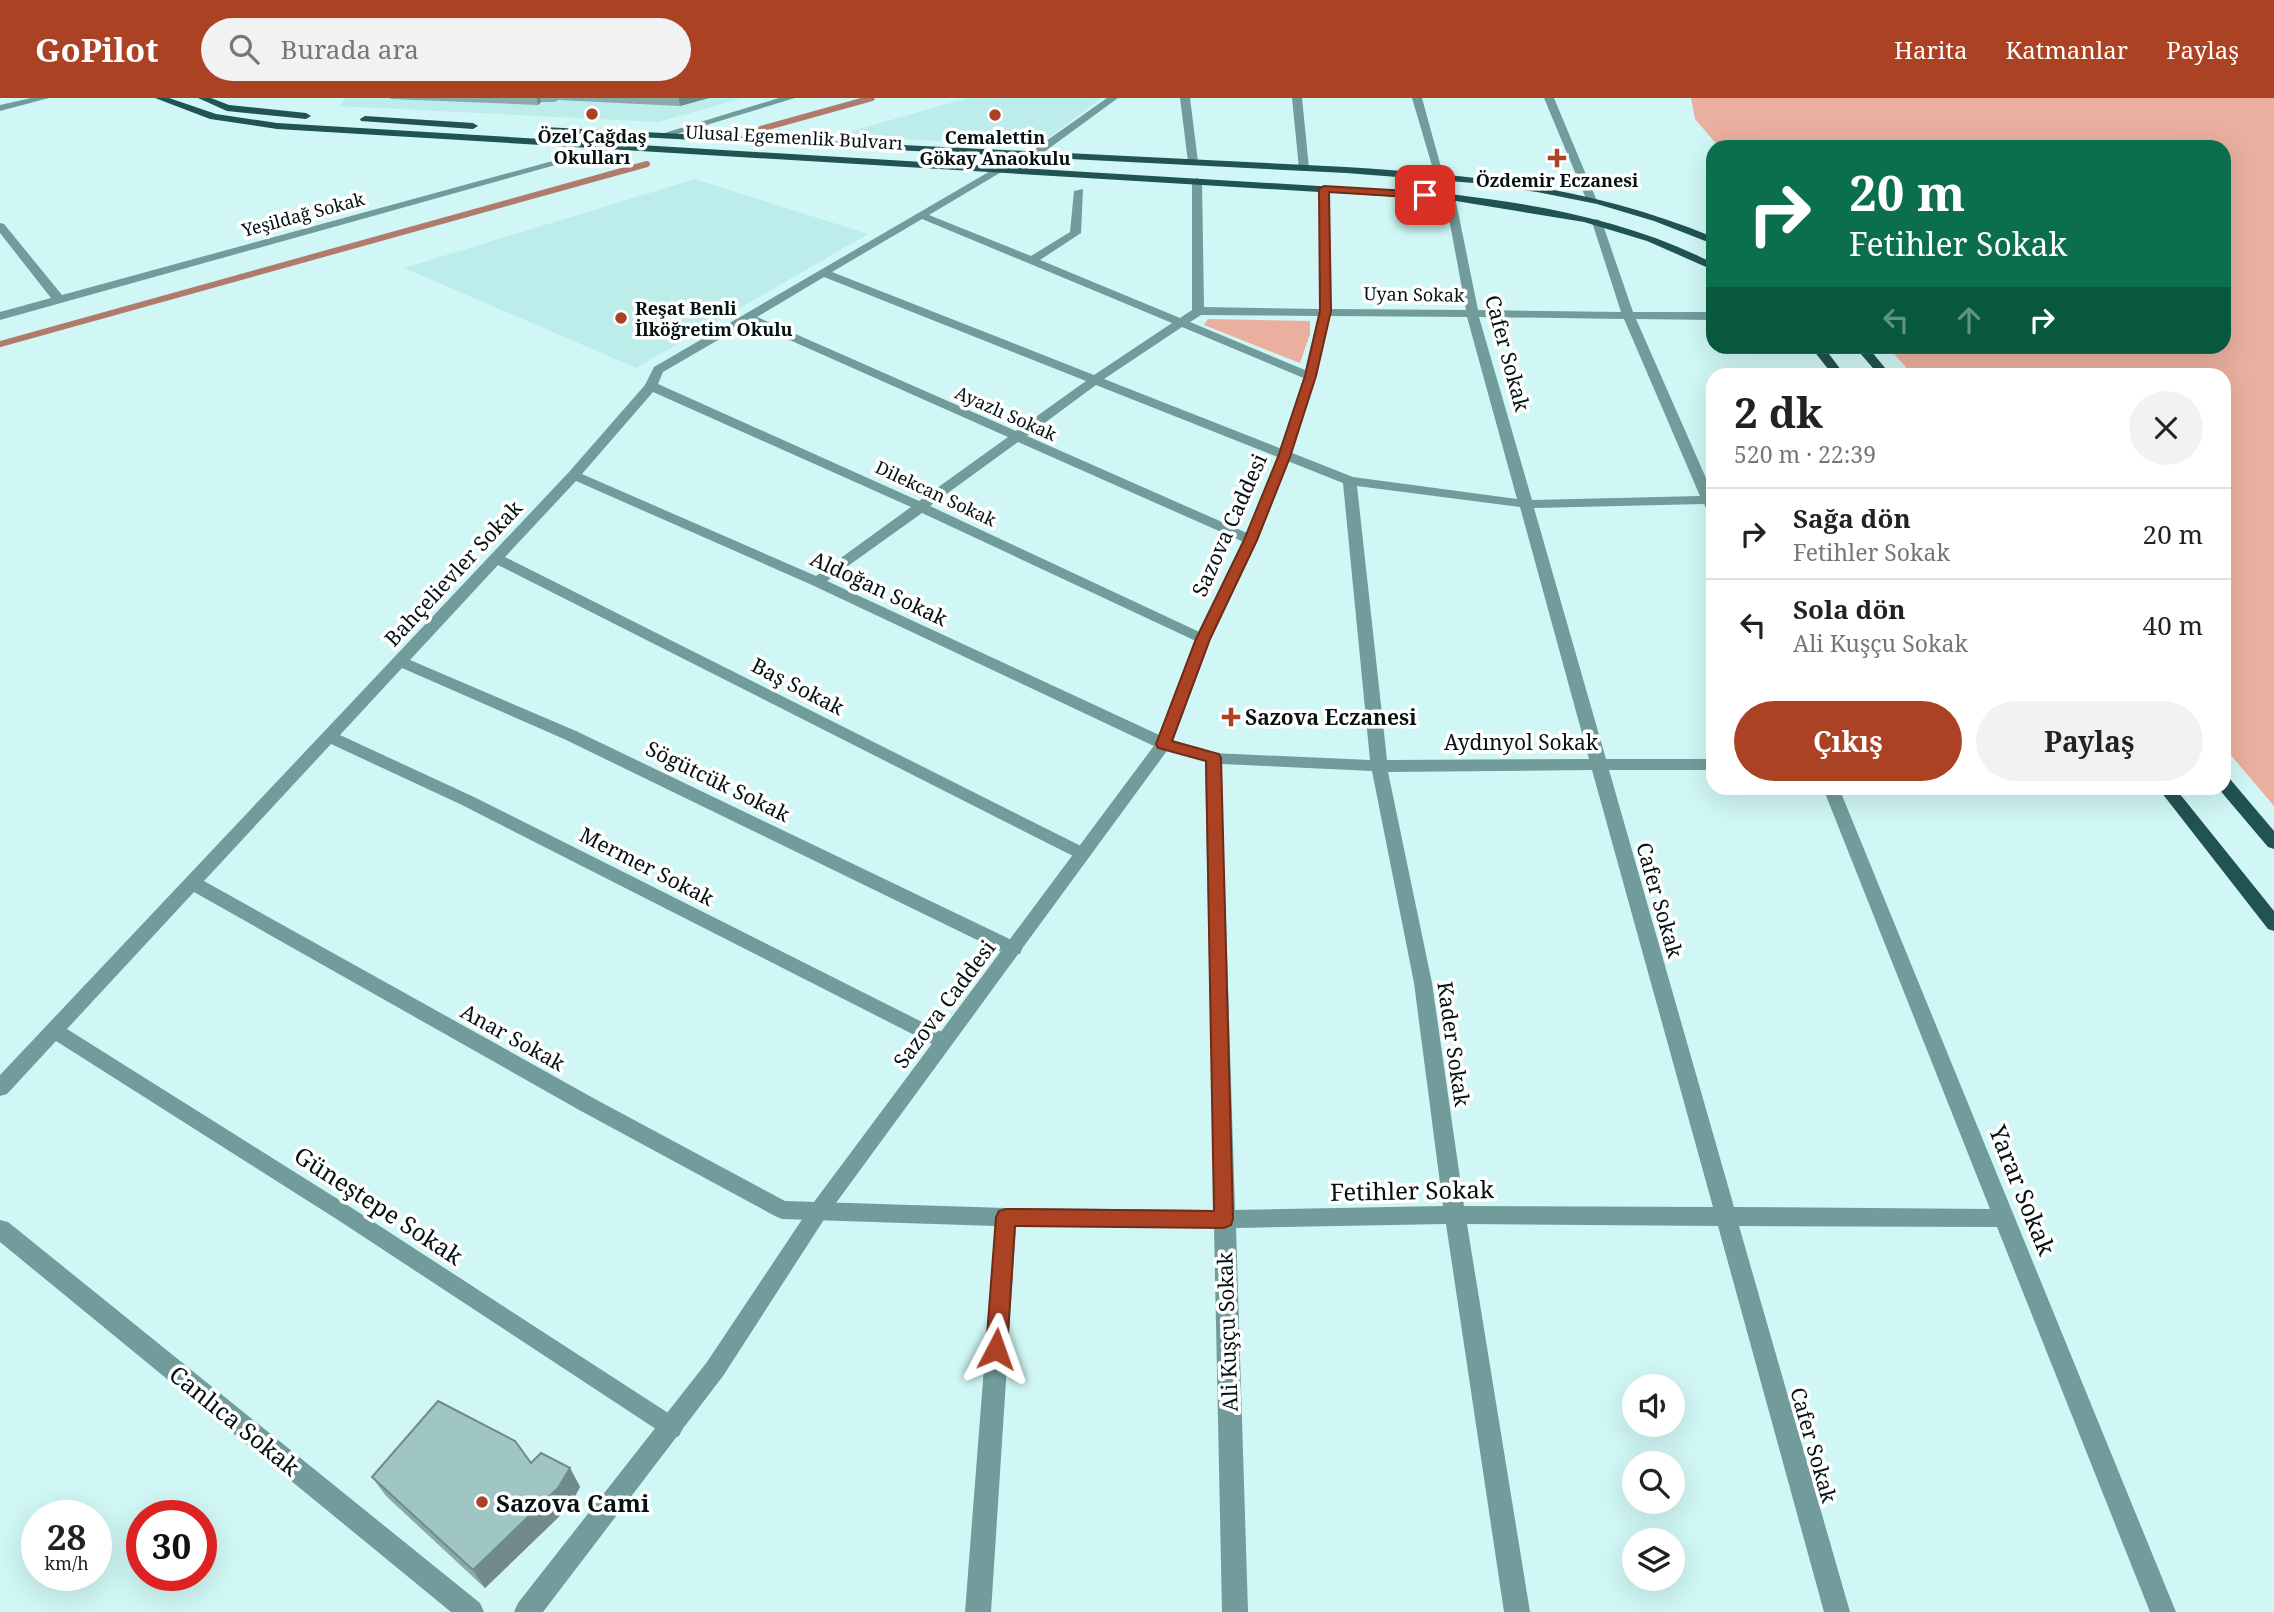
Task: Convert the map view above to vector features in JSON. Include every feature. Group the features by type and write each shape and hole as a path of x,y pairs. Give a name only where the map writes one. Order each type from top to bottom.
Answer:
{"main road":[{"name":"Ulusal Egemenlik Bulvarı","path":"160,98 214,117 277,127 1450,197 1524,205 1597,222 1653,240 1706,264"},
{"path":"203,98 227,108 345,118"},
{"path":"359,119 483,126"},
{"name":"Ulusal Egemenlik Bulvarı","path":"537,130 1036,153 1440,176 1592,201 1636,212 1706,238"},
{"path":"999,169 1036,153"},
{"path":"1822,354 1833,368"},
{"path":"1867,354 1879,368"},
{"path":"2231,791 2274,843"},
{"path":"2171,795 2274,924"}],"street":[{"path":"0,108 44,98"},
{"path":"663,135 790,98"},
{"path":"1036,153 1113,98"},
{"path":"1185,98 1193,162"},
{"path":"1297,98 1304,169"},
{"path":"1417,98 1440,176"},
{"path":"1549,98 1592,201"},
{"name":"Yeşildağ Sokak","path":"0,316 615,147"},
{"name":"Bahçelievler Sokak","path":"0,1088 574,475 651,386 658,370 999,169"},
{"path":"817,582 1095,380 1198,311 1197,181"},
{"name":"Sazova Caddesi","path":"527,1612 715,1369 818,1212 1164,744 1203,639 1251,540 1284,457 1310,376 1325,311 1324,189"},
{"path":"1032,260 1075,233 1079,191"},
{"name":"Cafer Sokak","path":"1450,197 1472,312 1838,1612"},
{"path":"921,215 1310,376"},
{"path":"1597,222 1629,315 1706,489"},
{"path":"0,226 59,300"},
{"path":"824,273 1350,481 1527,504 1706,503"},
{"name":"Uyan Sokak","path":"1198,311 1706,316"},
{"name":"Ayazlı Sokak","path":"747,317 1251,540"},
{"name":"Dilekcan Sokak","path":"651,386 921,507 1203,639"},
{"name":"Aldoğan Sokak","path":"574,475 817,582 1164,744"},
{"name":"Kader Sokak","path":"1350,481 1379,766 1423,983 1455,1215 1517,1612"},
{"name":"Baş Sokak","path":"496,558 1081,853"},
{"name":"Sögütcük Sokak","path":"400,661 570,735 1013,949"},
{"name":"Mermer Sokak","path":"329,737 468,801 943,1041"},
{"name":"Aydınyol Sokak","path":"1164,744 1213,758 1379,766 1706,764"},
{"name":"Ali Kuşçu Sokak","path":"1213,758 1235,1612"},
{"name":"Yarar Sokak","path":"1834,795 2163,1612"},
{"name":"Anar Sokak","path":"192,883 782,1210 818,1212"},
{"name":"Güneştepe Sokak","path":"55,1031 345,1214 671,1428"},
{"name":"Fetihler Sokak","path":"818,1212 1224,1219 1455,1215 2006,1218"},
{"path":"978,1612 1006,1217"},
{"name":"Canlıca Sokak","path":"0,1229 471,1612"}],"shaded area":[{"name":"Özel Çağdaş Okulları","path":"346,98 743,98 658,122 339,106"},
{"name":"Cemalettin Gökay Anaokulu","path":"968,98 1102,98 1036,147 855,136 852,131"},
{"path":"1691,98 2274,98 2274,806 2231,755 2231,368 1907,368 1894,354 2231,354 2231,140 1713,140 1695,119"},
{"name":"Reşat Benli İlköğretim Okulu","path":"695,179 868,234 636,368 404,268"},
{"path":"1208,319 1310,321 1310,334 1300,363 1204,325"}],"building":[{"name":"Sazova Cami","path":"438,1401 515,1441 531,1463 541,1453 570,1468 558,1488 473,1570 372,1477"}],"waterway":[{"path":"761,129 872,98"},
{"path":"0,344 647,164"}],"place":[{"name":"Özel Çağdaş Okulları","path":"592,114"},
{"name":"Cemalettin Gökay Anaokulu","path":"995,115"},
{"name":"Özdemir Eczanesi","path":"1557,158"},
{"name":"Reşat Benli İlköğretim Okulu","path":"621,318"},
{"name":"Sazova Eczanesi","path":"1231,717"},
{"name":"Sazova Cami","path":"482,1502"}],"route":[{"path":"996,1349 1006,1217 1224,1219 1213,758 1164,744 1203,639 1251,540 1284,457 1310,376 1325,311 1324,189 1425,195"}]}
